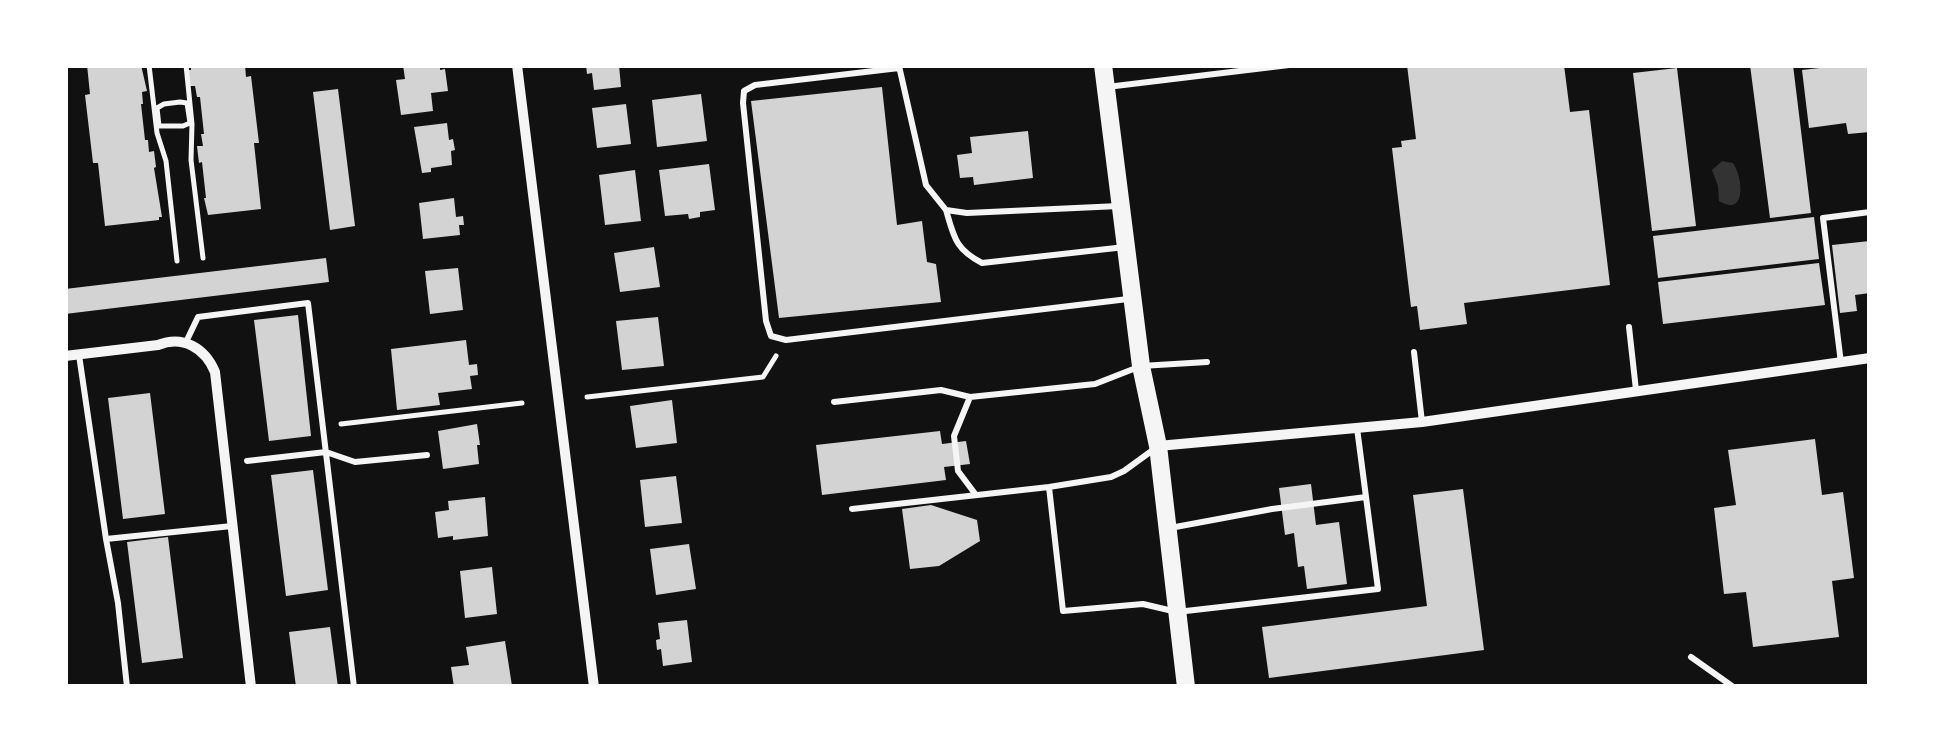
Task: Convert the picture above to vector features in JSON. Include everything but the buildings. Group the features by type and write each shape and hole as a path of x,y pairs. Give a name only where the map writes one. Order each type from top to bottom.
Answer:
{"main road":[{"path":"1103,65 1141,366 1158,446 1186,687"}],"street":[{"path":"517,65 594,687"},
{"path":"65,356 167,341 186,342 202,352 215,372 251,687"},
{"path":"1158,446 1422,422 1870,358"}],"lane":[{"path":"1106,87 1289,65"},
{"path":"1126,247 982,262 968,255 956,243 946,210 926,185 899,66 755,86 744,91 766,321 771,336 786,340 1132,298"},
{"path":"946,210 967,213 1120,206"},
{"path":"1841,362 1822,218 1870,212"},
{"path":"186,342 198,317 308,303 354,687"},
{"path":"1629,327 1636,392"},
{"path":"1414,352 1422,422"},
{"path":"79,355 128,687"},
{"path":"834,402 942,390 970,397 1095,384 1141,366 1207,362"},
{"path":"970,397 954,436 958,472 976,496"},
{"path":"1049,487 1063,611 1143,604 1177,612 1378,588 1357,426"},
{"path":"852,510 1111,477 1158,446"},
{"path":"247,462 326,452 355,462 427,456"},
{"path":"1167,528 1366,497"},
{"path":"106,540 232,526"},
{"path":"1691,657 1732,686"}],"path":[{"path":"149,65 157,118 159,126 190,123 190,112 187,103 157,108 157,118 157,133 166,161 178,260"},
{"path":"186,65 191,160 203,258"},
{"path":"587,397 762,377 786,340"},
{"path":"323,426 522,403"}],"shaded area":[{"path":"1722,161 1733,163 1739,177 1740,194 1734,204 1719,201 1712,170"}]}
